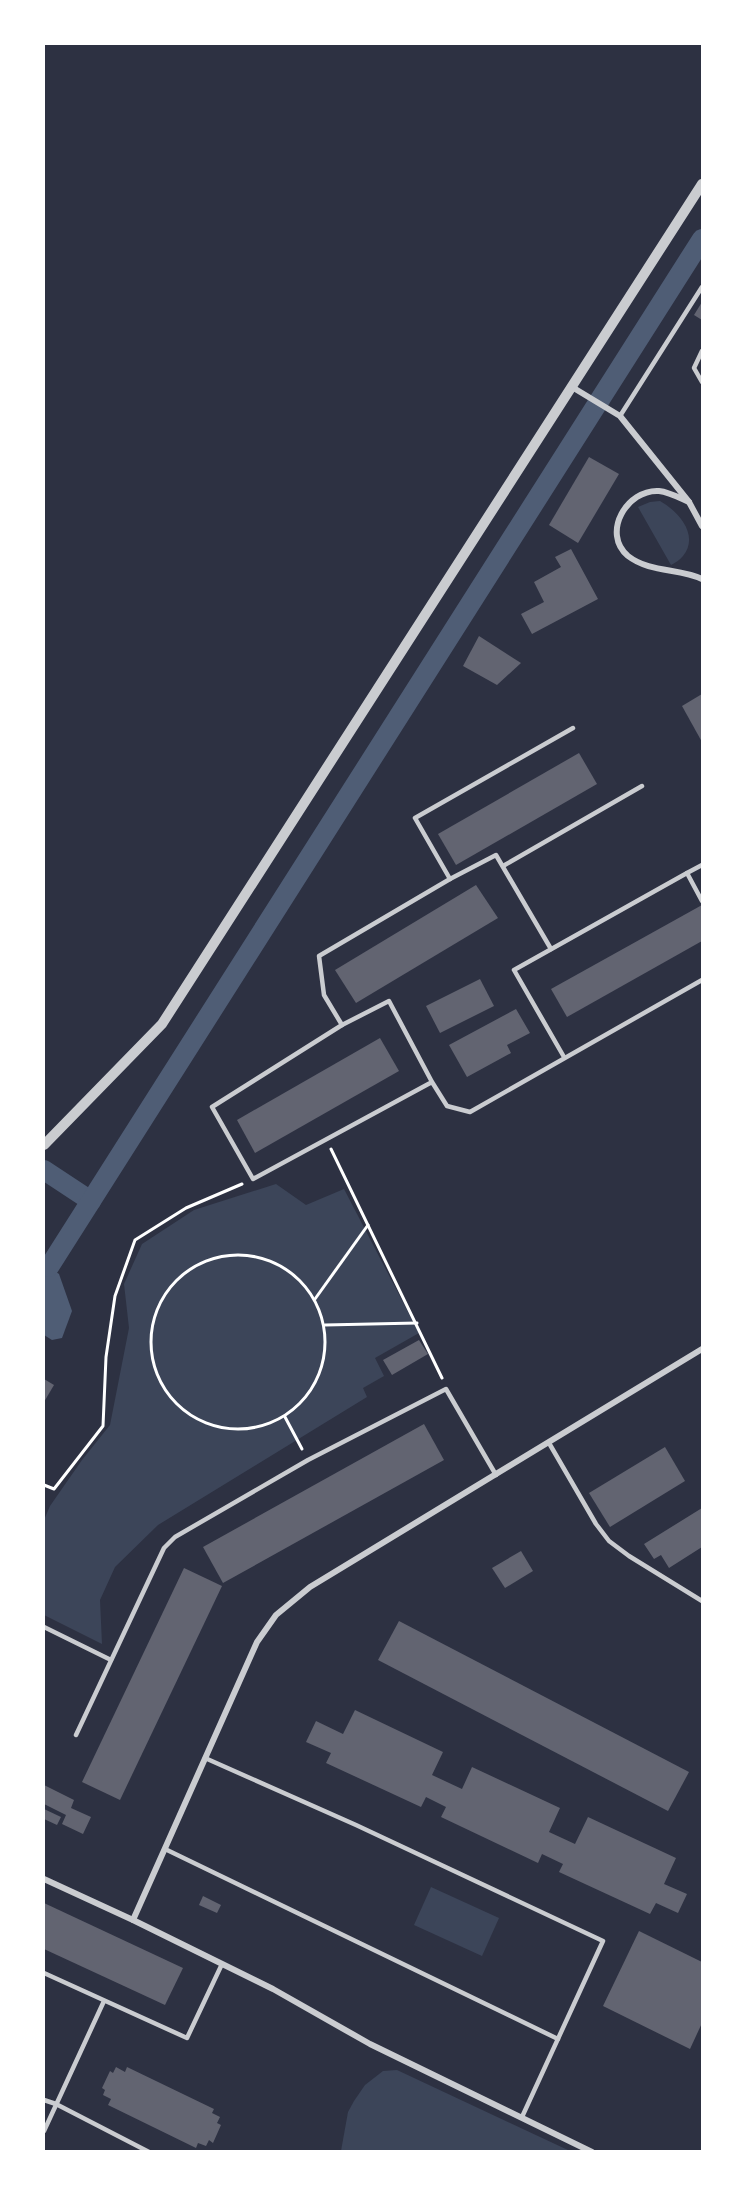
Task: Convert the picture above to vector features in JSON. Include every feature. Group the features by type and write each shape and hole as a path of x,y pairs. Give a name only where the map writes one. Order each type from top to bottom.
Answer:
{"street":[{"path":"44,1145 162,1024 576,389 702,184"},
{"path":"576,389 618,414 689,502 702,523"},
{"path":"689,502 673,494 658,491 640,495 628,503 621,513 616,529 618,541 626,554 646,566 702,579"},
{"path":"134,1920 257,1642 276,1615 310,1587 702,1349"},
{"path":"44,1879 134,1920 273,1989 370,2044 592,2151"}],"lane":[{"path":"618,414 702,287"},
{"path":"702,351 694,368 702,382"},
{"path":"450,879 415,818 573,728"},
{"path":"502,866 642,786"},
{"path":"342,1026 324,994 319,956 450,879 496,855 551,949"},
{"path":"564,1057 514,970 702,865"},
{"path":"687,873 702,901"},
{"path":"432,1082 253,1179 212,1107 342,1026 390,1001 447,1106 470,1113 564,1057 702,980"},
{"path":"76,1735 164,1548 175,1537 308,1460 446,1389 496,1475"},
{"path":"549,1443 596,1524 609,1541 702,1601"},
{"path":"44,1627 111,1660"},
{"path":"205,1758 356,1825 603,1941 522,2117"},
{"path":"165,1849 558,2039"},
{"path":"44,1973 187,2038 222,1964"},
{"path":"44,2131 104,2001"},
{"path":"44,2100 149,2151"}],"path":[{"path":"326,1140 441,1372 446,1389"},
{"path":"44,1485 54,1489 103,1426 106,1357 115,1296 135,1240 186,1208 253,1179"},
{"path":"315,1300 368,1225"},
{"path":"233,1254 272,1261 289,1271 315,1300 325,1326 324,1357 318,1376 309,1392 285,1417 261,1426 242,1429 213,1425 187,1412 172,1399 161,1383 153,1365 150,1345 157,1307 167,1290 180,1276 196,1265 214,1257 233,1254"},
{"path":"325,1326 417,1323"},
{"path":"285,1417 308,1460"}],"shaded area":[{"path":"660,501 680,517 688,532 688,548 682,557 671,565 638,507"},
{"path":"276,1184 306,1205 344,1189 419,1333 375,1358 384,1376 363,1388 367,1397 158,1525 115,1567 100,1600 102,1644 44,1615 44,1520 50,1506 110,1425 129,1328 124,1284 142,1244 194,1210"},
{"path":"44,1264 59,1274 72,1311 62,1338 52,1340 44,1335"},
{"path":"431,1887 499,1918 482,1956 414,1925"},
{"path":"397,2070 570,2151 341,2151 348,2112 365,2085 383,2071"}],"building":[{"path":"702,302 702,320 694,315"},
{"path":"589,457 619,474 578,543 549,525"},
{"path":"571,549 598,599 532,634 521,614 544,602 534,582 561,567 555,557"},
{"path":"479,636 521,663 497,685 463,666"},
{"path":"702,694 702,742 682,706"},
{"path":"579,753 597,784 456,865 438,834"},
{"path":"476,885 498,918 356,1003 335,970"},
{"path":"702,905 702,941 567,1017 551,989"},
{"path":"480,979 494,1006 440,1033 426,1006"},
{"path":"516,1009 530,1033 507,1045 511,1053 467,1077 449,1045"},
{"path":"380,1038 399,1071 255,1153 237,1120"},
{"path":"419,1340 428,1354 392,1375 383,1360"},
{"path":"44,1379 54,1385 44,1402"},
{"path":"424,1424 444,1460 223,1583 203,1547"},
{"path":"665,1447 685,1481 610,1527 589,1493"},
{"path":"702,1508 702,1547 669,1568 661,1555 654,1559 644,1544"},
{"path":"521,1551 533,1571 505,1588 492,1568"},
{"path":"184,1568 222,1586 120,1800 82,1782"},
{"path":"399,1621 689,1772 668,1811 378,1660"},
{"path":"355,1710 443,1752 432,1775 462,1789 472,1767 560,1808 549,1832 575,1844 588,1817 676,1858 664,1884 687,1894 678,1913 656,1903 650,1914 559,1872 563,1864 542,1854 538,1863 441,1817 446,1807 426,1797 421,1807 326,1763 331,1753 306,1742 316,1721 343,1734"},
{"path":"44,1785 74,1800 71,1808 91,1817 83,1834 62,1824 66,1815 44,1804"},
{"path":"44,1809 61,1817 57,1825 44,1819"},
{"path":"203,1896 221,1905 217,1913 199,1905"},
{"path":"44,1903 183,1968 165,2005 44,1949"},
{"path":"639,1931 702,1962 702,2023 690,2049 603,2006"},
{"path":"116,2067 125,2072 127,2067 214,2109 212,2113 220,2117 217,2123 221,2125 213,2143 209,2140 206,2146 198,2143 196,2148 108,2105 111,2099 103,2095 105,2090 102,2088 110,2071 113,2073"}],"waterway":[{"path":"49,1267 702,239"},
{"path":"44,1170 91,1201"}]}
